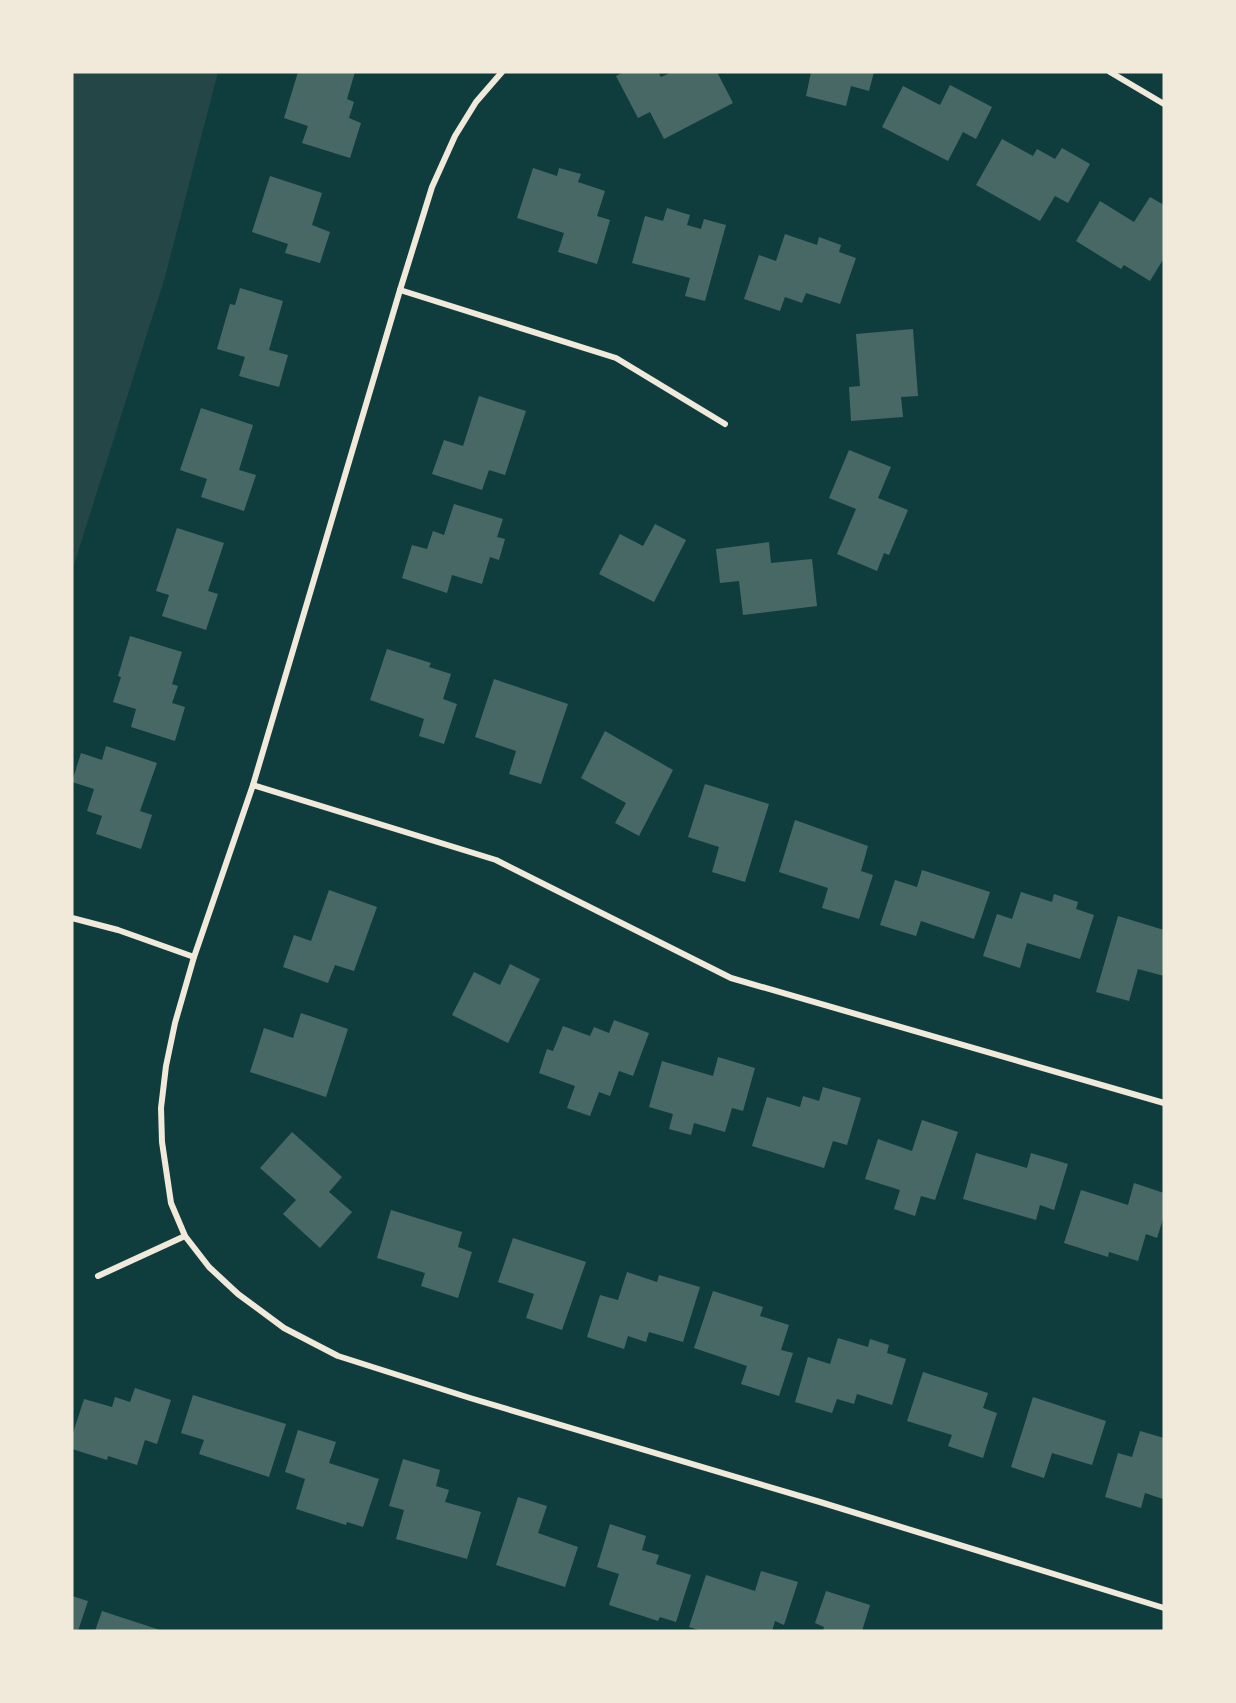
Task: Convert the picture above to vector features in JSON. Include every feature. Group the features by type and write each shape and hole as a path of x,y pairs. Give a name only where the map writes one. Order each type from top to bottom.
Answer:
{"street":[{"path":"502,72 476,102 454,136 432,187 253,785 194,957 174,1023 160,1108 162,1142 171,1203 185,1236 209,1267 238,1294 284,1328 338,1356 1164,1608"},
{"path":"1110,72 1164,104"},
{"path":"400,290 616,358 725,424"},
{"path":"253,785 496,860 731,978 1164,1103"},
{"path":"72,918 118,930 194,957"},
{"path":"98,1276 185,1236"}],"shaded area":[{"path":"72,72 218,72 165,277 72,571"}],"building":[{"path":"298,72 355,72 347,99 354,102 349,118 361,123 350,158 302,143 308,126 284,118"},
{"path":"624,72 658,72 661,77 672,72 717,72 733,103 664,139 650,112 638,118 616,76"},
{"path":"811,72 874,72 869,91 851,86 846,106 806,96"},
{"path":"950,85 992,107 976,139 963,132 948,161 882,127 903,86 940,105"},
{"path":"1002,139 1033,156 1037,149 1055,159 1062,148 1090,164 1068,203 1055,196 1040,221 976,185"},
{"path":"533,168 557,176 559,168 581,174 578,182 605,191 597,216 610,220 597,264 558,252 564,233 517,218"},
{"path":"270,176 322,193 312,225 330,232 320,263 285,253 288,244 252,232"},
{"path":"1150,197 1164,205 1164,258 1150,281 1124,265 1121,269 1076,241 1100,201 1134,222"},
{"path":"667,208 690,215 687,225 701,229 704,219 726,225 705,301 685,296 690,278 632,263 645,216 663,221"},
{"path":"785,234 817,245 819,237 841,245 839,252 856,258 840,304 806,293 802,303 785,297 780,311 744,299 759,255 776,261"},
{"path":"240,288 283,301 269,350 288,355 279,387 239,376 245,357 217,349 230,304 235,305"},
{"path":"913,329 918,396 901,397 903,417 851,421 849,387 860,386 856,334"},
{"path":"479,396 526,411 505,475 489,470 482,490 432,474 444,440 463,446"},
{"path":"201,408 253,425 239,470 256,475 244,511 201,497 207,479 180,470"},
{"path":"849,450 891,467 878,498 908,510 889,555 884,553 877,571 837,554 856,509 829,498"},
{"path":"454,504 503,519 497,537 505,539 499,560 490,557 482,584 452,575 447,593 402,578 412,545 427,549 433,531 444,535"},
{"path":"655,524 686,540 654,602 599,574 620,534 643,546"},
{"path":"177,528 224,543 208,591 218,594 206,630 162,616 169,595 156,591"},
{"path":"769,542 771,563 812,559 817,606 743,615 739,581 720,583 716,549"},
{"path":"130,636 182,652 172,684 178,686 172,703 185,707 175,741 131,727 136,709 113,702"},
{"path":"387,649 431,663 429,667 451,674 443,699 457,704 444,744 419,736 424,719 370,700"},
{"path":"494,679 568,704 541,784 509,774 516,751 475,737"},
{"path":"605,731 673,770 639,836 615,823 626,803 581,778"},
{"path":"106,746 157,763 140,811 152,815 141,849 96,834 102,816 87,811 94,789 72,782 81,753 102,760"},
{"path":"705,784 769,804 745,882 712,872 719,847 688,837"},
{"path":"795,820 868,846 861,871 873,875 859,919 822,908 828,888 779,872"},
{"path":"922,870 990,892 974,939 921,921 916,936 880,925 895,880 917,887"},
{"path":"329,890 377,907 354,971 335,965 328,983 283,967 294,935 311,941"},
{"path":"1021,892 1052,902 1054,894 1078,902 1076,909 1094,915 1080,959 1027,943 1020,968 983,956 997,914 1012,919"},
{"path":"1118,916 1164,930 1164,976 1138,969 1129,1001 1096,992"},
{"path":"510,964 540,979 508,1043 452,1015 474,972 500,985"},
{"path":"301,1013 348,1029 326,1097 250,1072 264,1028 293,1038"},
{"path":"614,1020 649,1033 633,1076 619,1071 610,1096 599,1092 590,1116 567,1108 575,1086 539,1073 547,1049 553,1051 563,1026 590,1036 594,1027 609,1033"},
{"path":"718,1057 755,1068 743,1111 732,1108 725,1132 694,1123 691,1135 669,1129 673,1114 649,1107 662,1061 713,1076"},
{"path":"823,1087 861,1098 847,1145 833,1141 824,1168 752,1146 767,1097 800,1107 803,1096 819,1101"},
{"path":"922,1120 958,1132 935,1200 921,1196 915,1216 894,1209 900,1190 865,1179 878,1139 912,1151"},
{"path":"292,1132 342,1177 329,1192 352,1212 320,1248 283,1214 296,1200 260,1168"},
{"path":"976,1153 1027,1168 1031,1153 1068,1164 1054,1210 1040,1205 1036,1220 963,1199"},
{"path":"1134,1183 1164,1193 1164,1216 1157,1238 1146,1234 1138,1261 1109,1252 1108,1257 1064,1243 1081,1190 1128,1205"},
{"path":"391,1210 462,1232 458,1247 472,1252 458,1298 421,1286 425,1273 377,1258"},
{"path":"513,1238 586,1262 562,1330 526,1318 534,1294 498,1282"},
{"path":"627,1272 657,1282 659,1275 700,1287 683,1342 649,1332 646,1342 628,1336 624,1349 587,1337 600,1295 618,1300"},
{"path":"713,1291 763,1307 760,1316 789,1325 781,1350 793,1353 779,1396 741,1384 747,1366 694,1348"},
{"path":"838,1338 868,1347 870,1339 889,1345 887,1353 906,1359 892,1405 857,1394 854,1404 837,1399 832,1413 795,1402 808,1357 830,1364"},
{"path":"923,1372 988,1393 983,1408 997,1413 983,1458 948,1446 952,1435 907,1421"},
{"path":"135,1388 171,1400 157,1444 145,1440 137,1465 108,1456 107,1460 72,1449 72,1436 84,1399 112,1407 115,1397 130,1402"},
{"path":"193,1395 286,1424 269,1477 199,1454 204,1440 181,1433"},
{"path":"1033,1397 1106,1421 1092,1465 1052,1453 1044,1478 1011,1467"},
{"path":"298,1430 336,1442 329,1463 379,1479 363,1527 347,1522 346,1525 296,1509 305,1479 285,1472"},
{"path":"1140,1431 1164,1438 1163,1499 1145,1493 1141,1508 1105,1497 1118,1453 1132,1457"},
{"path":"403,1459 440,1470 436,1486 449,1490 445,1502 481,1512 467,1559 396,1539 404,1510 389,1506"},
{"path":"518,1497 547,1506 538,1533 578,1547 565,1587 496,1565"},
{"path":"610,1524 646,1536 642,1550 659,1555 656,1564 691,1575 676,1622 660,1617 658,1621 609,1605 619,1574 597,1567"},
{"path":"761,1571 798,1582 784,1625 775,1621 772,1631 702,1631 689,1627 706,1575 755,1591"},
{"path":"826,1591 870,1605 862,1631 823,1631 824,1627 815,1623"},
{"path":"72,1596 88,1601 78,1631 72,1631"},
{"path":"102,1611 163,1631 95,1631"}]}
